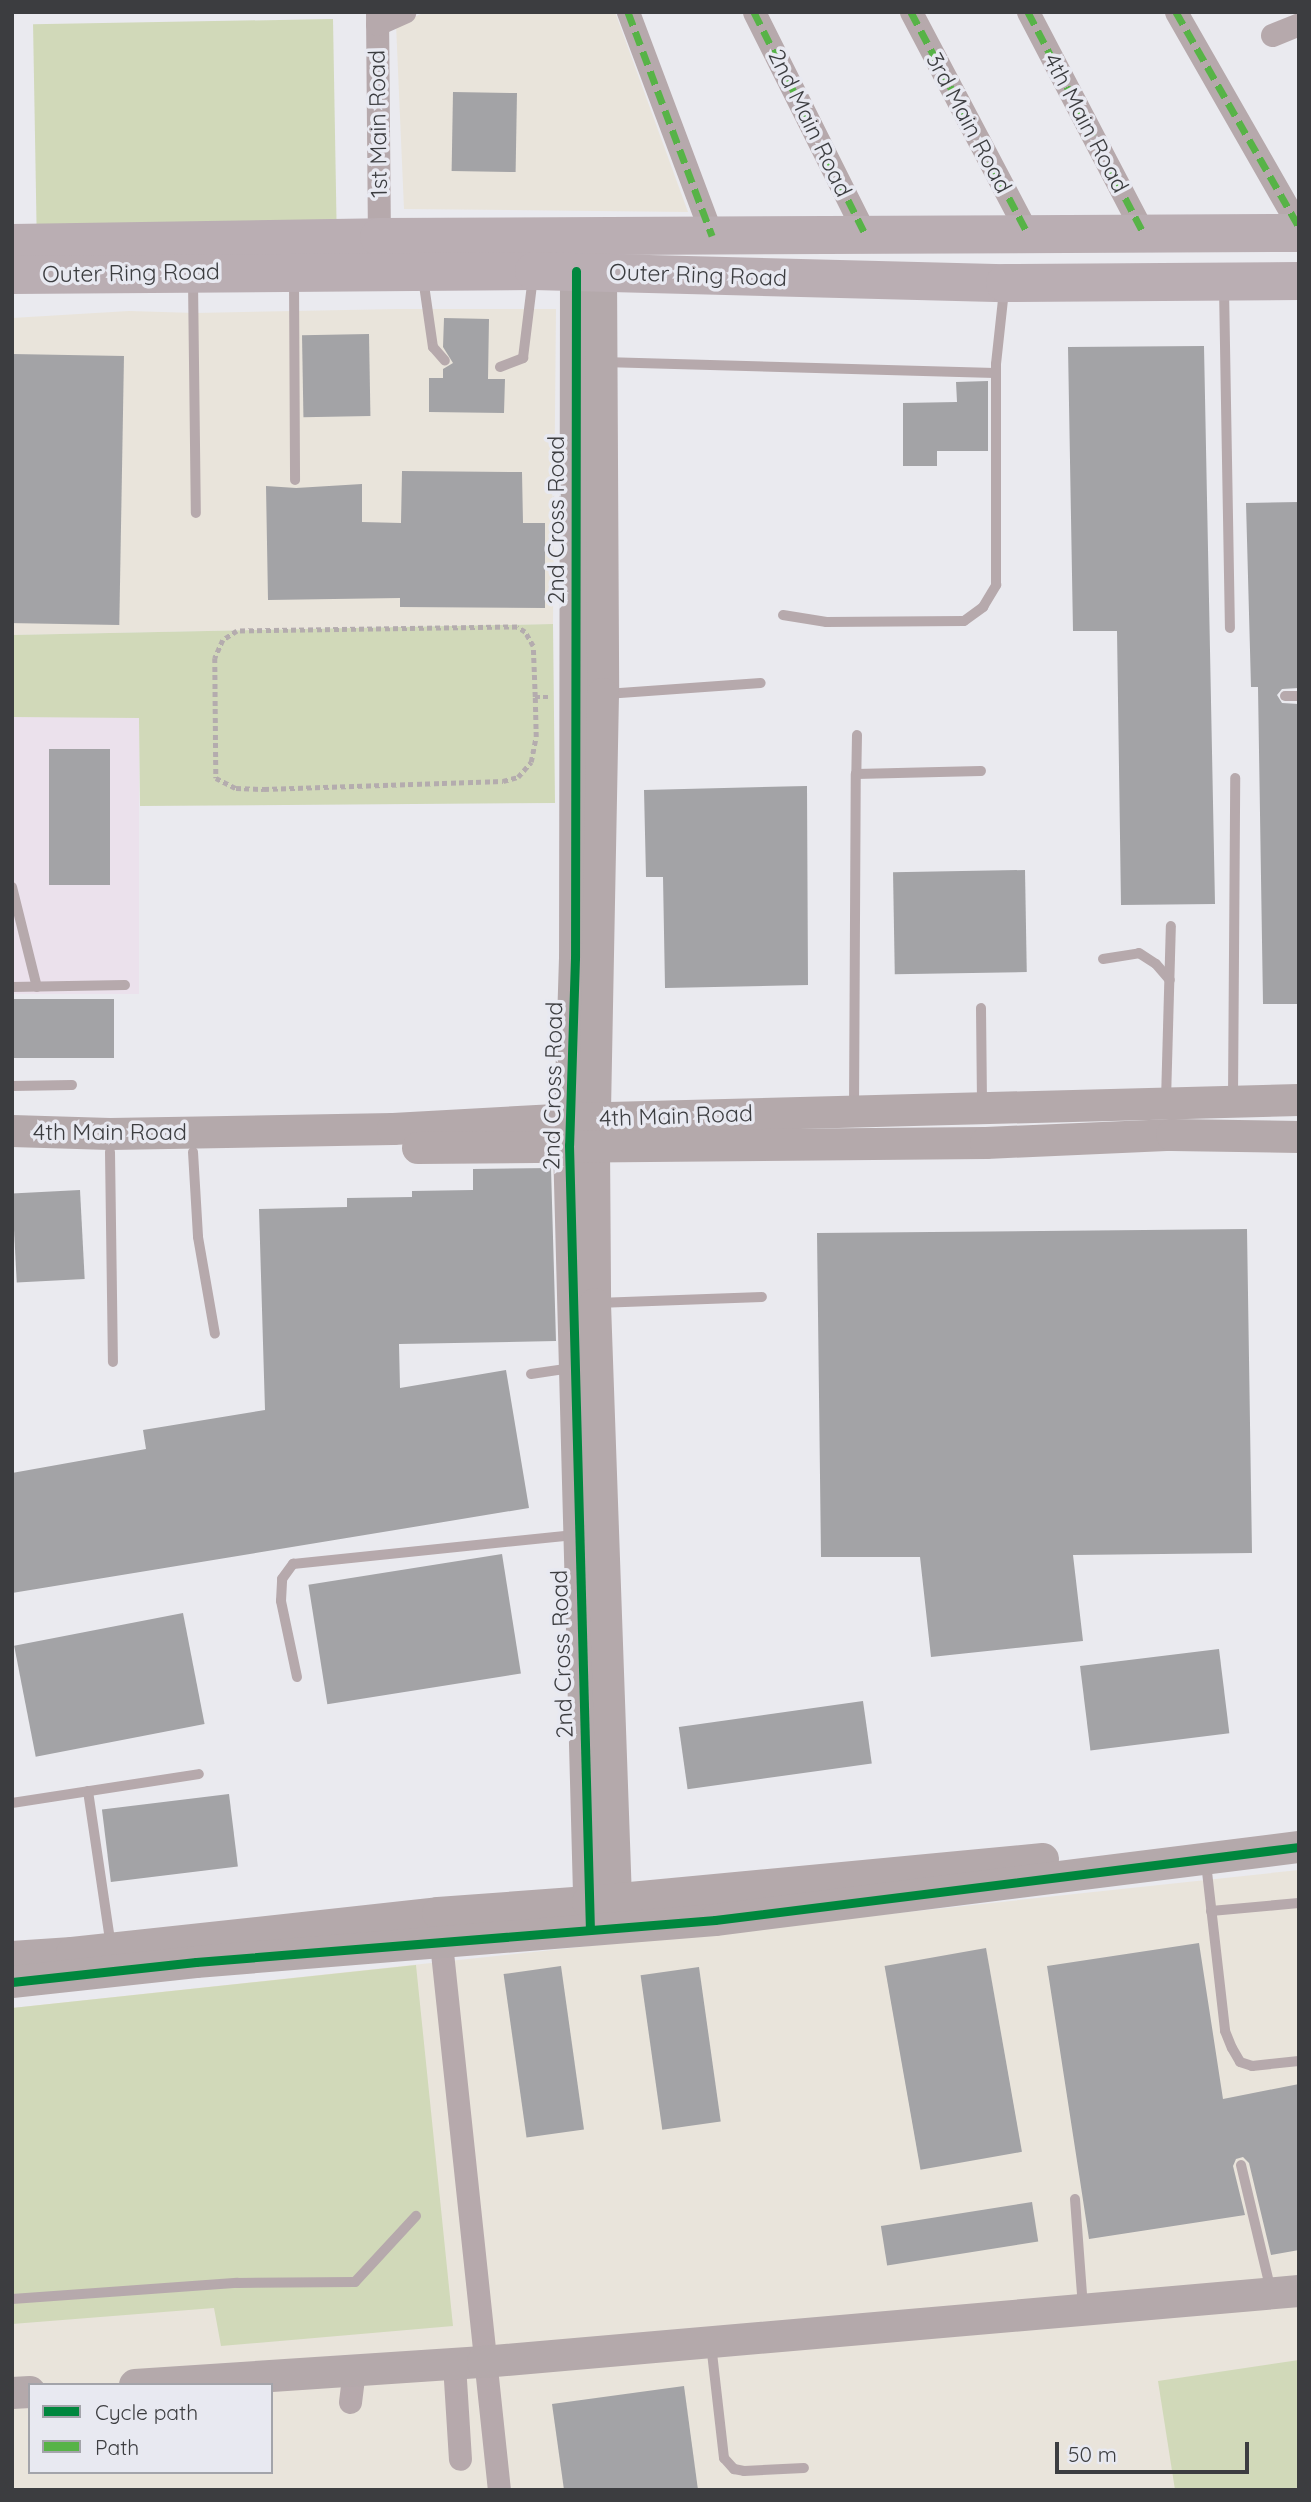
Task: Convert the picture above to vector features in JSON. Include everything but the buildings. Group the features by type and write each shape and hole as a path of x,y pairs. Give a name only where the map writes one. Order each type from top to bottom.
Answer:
{"highway":[{"name":"Outer Ring Road","path":"12,243 379,237 1299,233"},
{"name":"Outer Ring Road","path":"12,275 422,270 1005,283 1299,281"}],"street":[{"path":"377,18 404,12"},
{"path":"628,12 712,236"},
{"name":"2nd Main Road","path":"754,12 865,234"},
{"name":"3rd Main Road","path":"911,12 1028,234"},
{"name":"4th Main Road","path":"1028,12 1144,234"},
{"path":"1176,12 1299,227"},
{"name":"1st Main Road","path":"377,18 379,237"},
{"path":"1272,36 1299,24"},
{"name":"2nd Cross Road","path":"589,272 600,362 589,695 576,958 582,1132 573,1368 578,1535 603,1915"},
{"name":"2nd Cross Road","path":"589,272 589,695"},
{"name":"4th Main Road","path":"582,1132 854,1110 1299,1100"},
{"name":"4th Main Road","path":"12,1131 110,1134 393,1129 986,1143 1172,1136 1299,1137"},
{"path":"12,1152 193,1152 582,1132 595,1304 603,1915"},
{"path":"12,1982 196,1962 441,1943 603,1915 1299,1834"},
{"path":"12,1956 112,1949 438,1913 603,1915 715,1920 1299,1847"},
{"path":"441,1943 469,2363 460,2459"},
{"path":"166,2383 469,2363 1285,2292"},
{"path":"469,2363 499,2490"},
{"path":"350,2402 354,2371"}],"lane":[{"path":"422,270 433,347 445,361"},
{"path":"294,271 295,480"},
{"path":"500,367 523,358 534,271"},
{"path":"192,272 195,313 196,513"},
{"path":"1224,281 1230,628"},
{"path":"783,615 826,622 964,621 983,607 996,585 995,373 1005,283"},
{"path":"600,362 995,373"},
{"path":"589,695 761,683"},
{"path":"1285,696 1299,696"},
{"path":"854,1110 858,735"},
{"path":"856,774 981,771"},
{"path":"1233,1101 1235,778"},
{"path":"12,887 37,987"},
{"path":"1166,1103 1171,926"},
{"path":"1103,959 1139,953 1156,964 1170,980"},
{"path":"12,987 125,985"},
{"path":"981,1008 982,1107"},
{"path":"12,1086 72,1085"},
{"path":"110,1152 113,1362"},
{"path":"193,1152 198,1237 215,1334"},
{"path":"595,1304 762,1297"},
{"path":"531,1374 573,1368"},
{"path":"297,1677 281,1601 282,1579 293,1564 578,1535"},
{"path":"12,1803 199,1774"},
{"path":"88,1791 112,1949"},
{"path":"1206,1858 1225,2031 1240,2062 1252,2066 1299,2062"},
{"path":"1211,1911 1299,1903"},
{"path":"1241,2165 1285,2292"},
{"path":"1075,2199 1084,2310"},
{"path":"12,2300 237,2283 355,2282 415,2216"},
{"path":"710,2342 724,2458 734,2469 744,2471 804,2468"}],"path":[{"path":"517,627 525,632 533,646 535,697 536,737 531,762 518,777 503,781 264,789 236,788 216,778 215,658 223,640 237,632 517,627"},
{"path":"535,697 589,695"}],"shaded area":[{"path":"426,12 615,12 688,212 404,209 396,24"},
{"path":"556,309 553,624 12,635 12,318 129,311 195,313"},
{"path":"12,717 139,717 139,994 12,994"},
{"path":"1299,1870 1299,2490 12,2490 12,2008"}],"green space":[{"path":"333,19 337,222 37,227 33,24"},
{"path":"553,624 555,803 140,806 139,718 12,717 12,635"},
{"path":"416,1965 453,2326 221,2346 214,2308 12,2324 12,2008"},
{"path":"1299,2360 1299,2490 1175,2490 1158,2381"}],"marked path":[{"path":"628,12 712,236"},
{"path":"754,12 865,234"},
{"path":"911,12 1028,234"},
{"path":"1028,12 1144,234"},
{"path":"1176,12 1299,227"}],"cycle path":[{"path":"576,271 575,958 569,1145 590,1929"},
{"path":"12,1982 196,1962 715,1920 1299,1847"}]}
